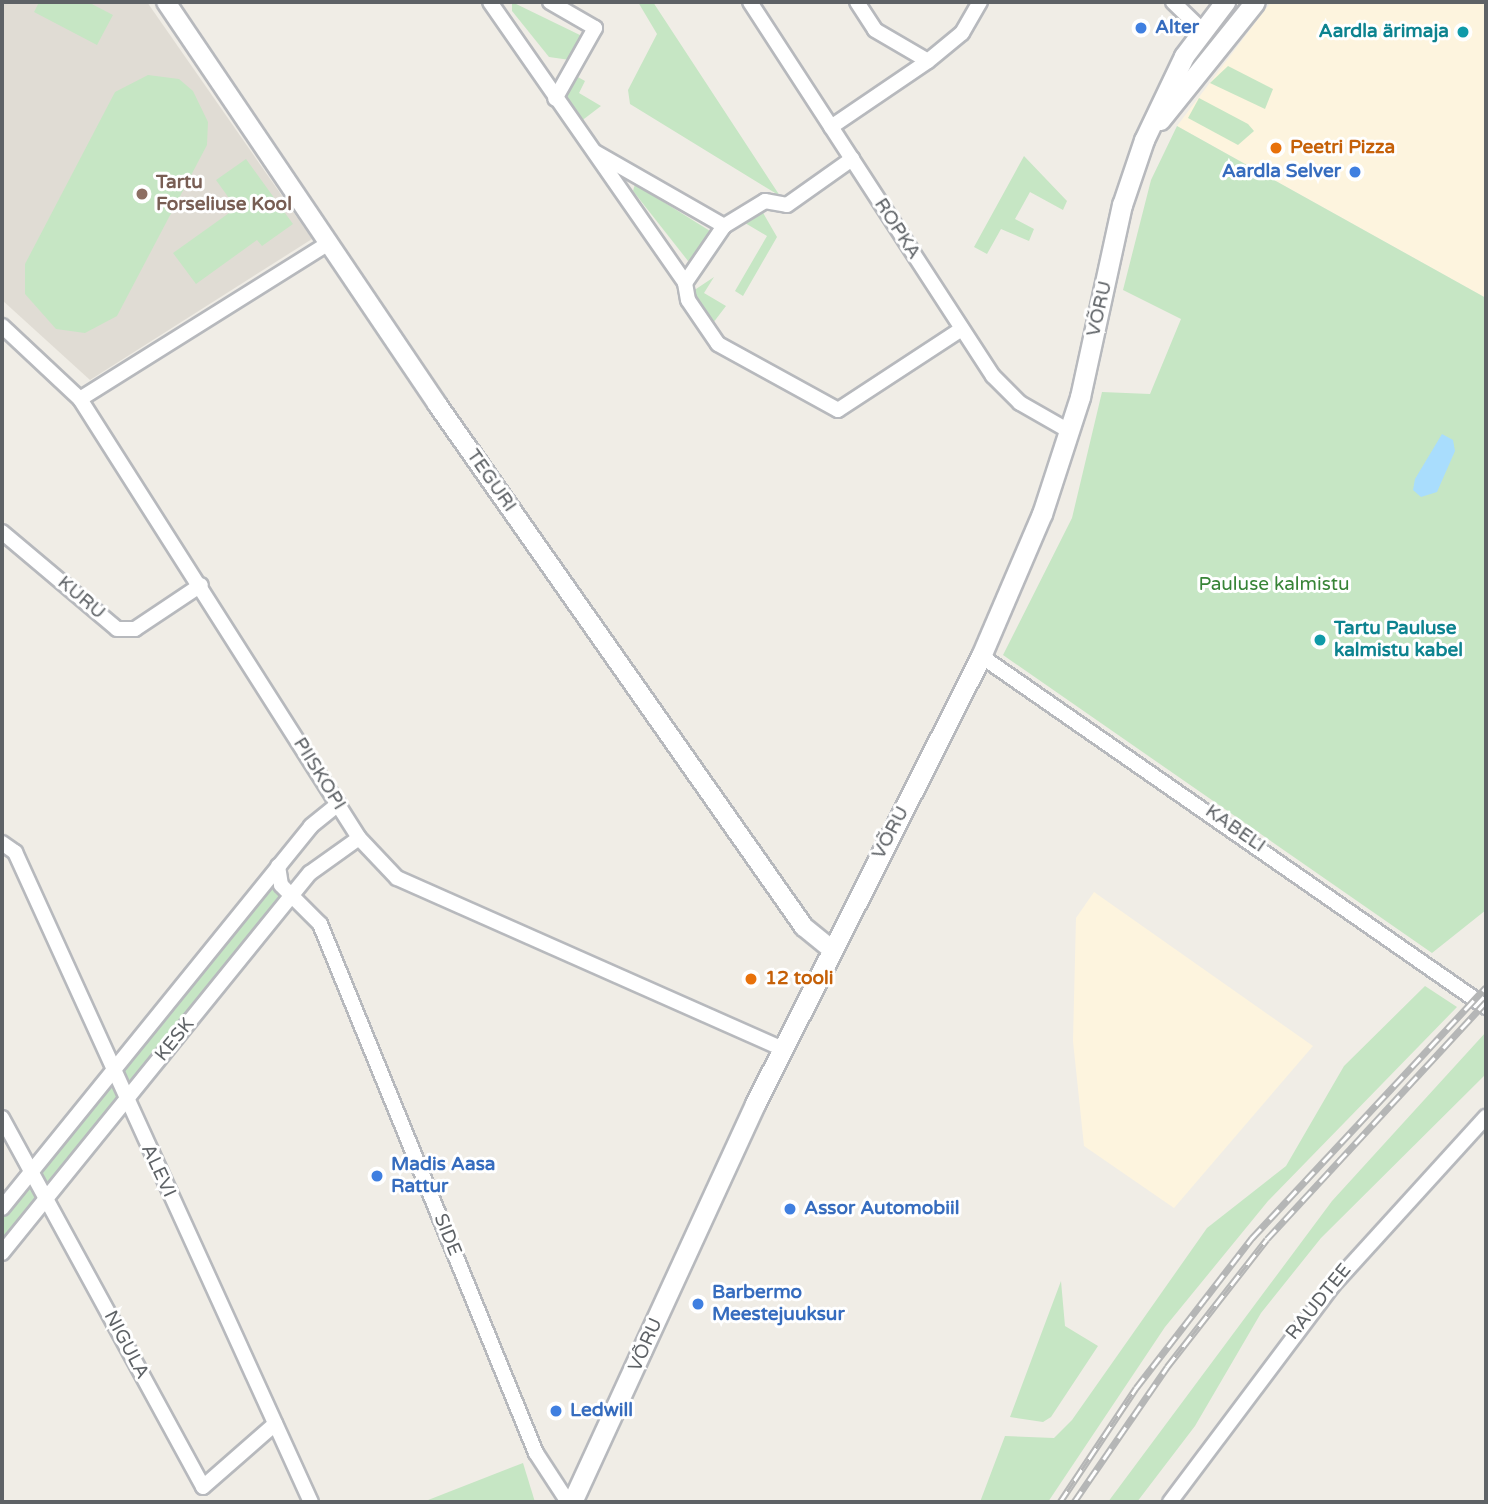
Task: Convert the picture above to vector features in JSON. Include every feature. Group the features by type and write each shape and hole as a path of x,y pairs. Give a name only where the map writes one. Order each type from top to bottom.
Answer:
{"main road":[{"name":"VÕRU","path":"570,1502 782,1049 981,656 1042,514 1069,430 1144,140 1160,100 1203,31 1225,2"},
{"name":"VÕRU","path":"1144,140 1255,2"}],"street":[{"name":"TEGURI","path":"166,2 804,927 831,949"},
{"path":"490,2 685,283 688,300 718,344 838,410 962,329"},
{"path":"550,2 595,28 555,99"},
{"name":"ROPKA","path":"750,2 962,329 1006,390 1069,430"},
{"path":"857,2 875,30 928,61"},
{"path":"831,127 928,61 962,33 980,2"},
{"path":"1173,2 1203,31"},
{"path":"591,150 724,226"},
{"path":"685,283 724,226 765,201 787,205 852,159"},
{"path":"80,399 330,242"},
{"name":"PIISKOPI","path":"2,326 80,399 201,585 359,838 397,878 782,1049"},
{"name":"KURU","path":"2,532 117,629 135,629 201,585"},
{"name":"KABELI","path":"981,656 1486,1007"},
{"name":"KESK","path":"2,1208 278,866 338,804"},
{"name":"KESK","path":"2,1253 310,873 359,838"},
{"name":"ALEVI","path":"2,843 15,852 111,1071 311,1502"},
{"path":"278,866 290,897"},
{"name":"SIDE","path":"290,897 320,923 536,1453 570,1502"},
{"name":"RAUDTEE","path":"1170,1502 1332,1286 1486,1117"},
{"name":"NIGULA","path":"2,1118 202,1487 275,1424"}],"shaded area":[{"name":"Tartu Forseliuse Kool","path":"2,2 147,2 312,239 90,380 2,300"},
{"path":"1271,2 1486,2 1486,298 1177,126"},
{"path":"1094,892 1313,1046 1174,1208 1084,1146 1073,1041 1076,918"}],"green space":[{"path":"39,2 88,2 113,15 97,45 34,12"},
{"path":"512,2 584,37 570,60 549,57 512,11"},
{"path":"638,2 653,2 780,196 630,104 628,90 657,34"},
{"path":"1228,66 1273,89 1265,109 1210,83"},
{"path":"148,75 179,79 193,91 208,122 207,145 117,316 85,333 56,329 25,294 25,264 115,92"},
{"path":"576,76 585,81 579,93 601,106 580,122 563,98"},
{"path":"1199,98 1248,124 1254,131 1238,145 1188,118"},
{"name":"Pauluse kalmistu","path":"1177,126 1486,298 1486,910 1432,953 1003,655 1072,518 1102,392 1150,394 1181,319 1123,290 1151,180"},
{"path":"1024,156 1067,201 1063,210 1030,192 1015,219 1034,229 1029,241 1001,229 987,254 974,247"},
{"path":"246,159 293,224 262,246 257,240 196,284 173,253 236,208 216,180"},
{"path":"635,184 710,231 692,266 633,191"},
{"path":"762,211 777,237 743,296 735,291 767,236 745,223"},
{"path":"714,277 704,293 726,306 713,323 693,301 693,291"},
{"path":"270,875 283,904 2,1253 2,1208"},
{"path":"1425,986 1457,1007 1268,1201 1165,1327 1048,1502 980,1502 1005,1436 1054,1438 1072,1420 1207,1228 1286,1166 1344,1066"},
{"path":"1486,1032 1486,1074 1321,1238 1261,1313 1195,1426 1137,1502 1108,1502 1332,1201"},
{"path":"1061,1281 1065,1326 1098,1346 1051,1417 1043,1422 1010,1417"},
{"path":"523,1463 535,1502 423,1502"}],"water":[{"path":"1442,434 1453,440 1455,451 1437,492 1421,497 1413,490 1415,479"}],"railway":[{"path":"1060,1502 1136,1388 1252,1238 1486,987"},
{"path":"1074,1502 1167,1367 1267,1239 1486,1002"}],"place":[{"name":"Alter","path":"1141,28"},
{"name":"Aardla ärimaja","path":"1463,32"},
{"name":"Peetri Pizza","path":"1276,148"},
{"name":"Aardla Selver","path":"1355,172"},
{"name":"Tartu Forseliuse Kool","path":"142,194"},
{"name":"Tartu Pauluse kalmistu kabel","path":"1320,640"},
{"name":"12 tooli","path":"751,979"},
{"name":"Madis Aasa Rattur","path":"377,1176"},
{"name":"Assor Automobiil","path":"790,1209"},
{"name":"Barbermo Meestejuuksur","path":"698,1304"},
{"name":"Ledwill","path":"556,1411"}]}
